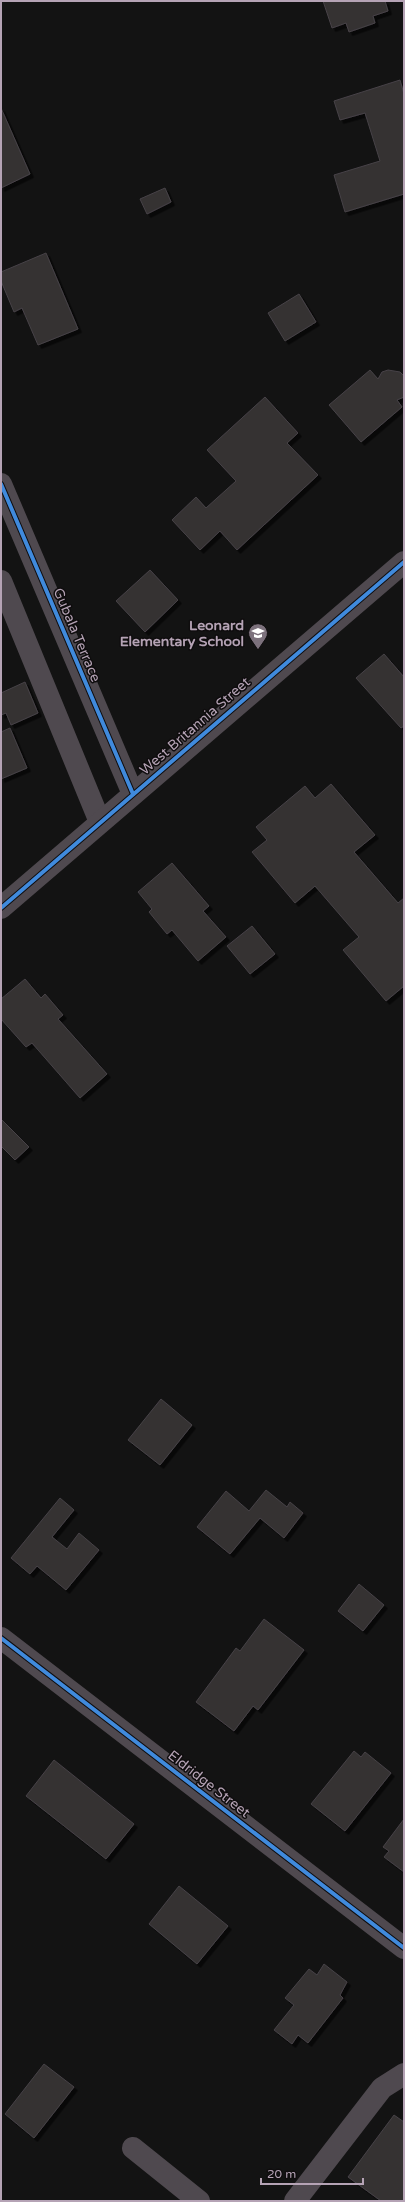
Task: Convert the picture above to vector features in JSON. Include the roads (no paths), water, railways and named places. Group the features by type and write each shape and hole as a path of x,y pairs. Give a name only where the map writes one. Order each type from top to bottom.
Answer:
{"street":[{"name":"Gubala Terrace","path":"1,484 133,794"},
{"name":"West Britannia Street","path":"1,908 404,562"},
{"path":"1,581 100,822"},
{"name":"Eldridge Street","path":"1,1638 404,1948"},
{"path":"295,2201 382,2088 404,2074"},
{"path":"133,2148 199,2201"}],"place":[{"name":"Leonard Elementary School","path":"258,650"}]}
